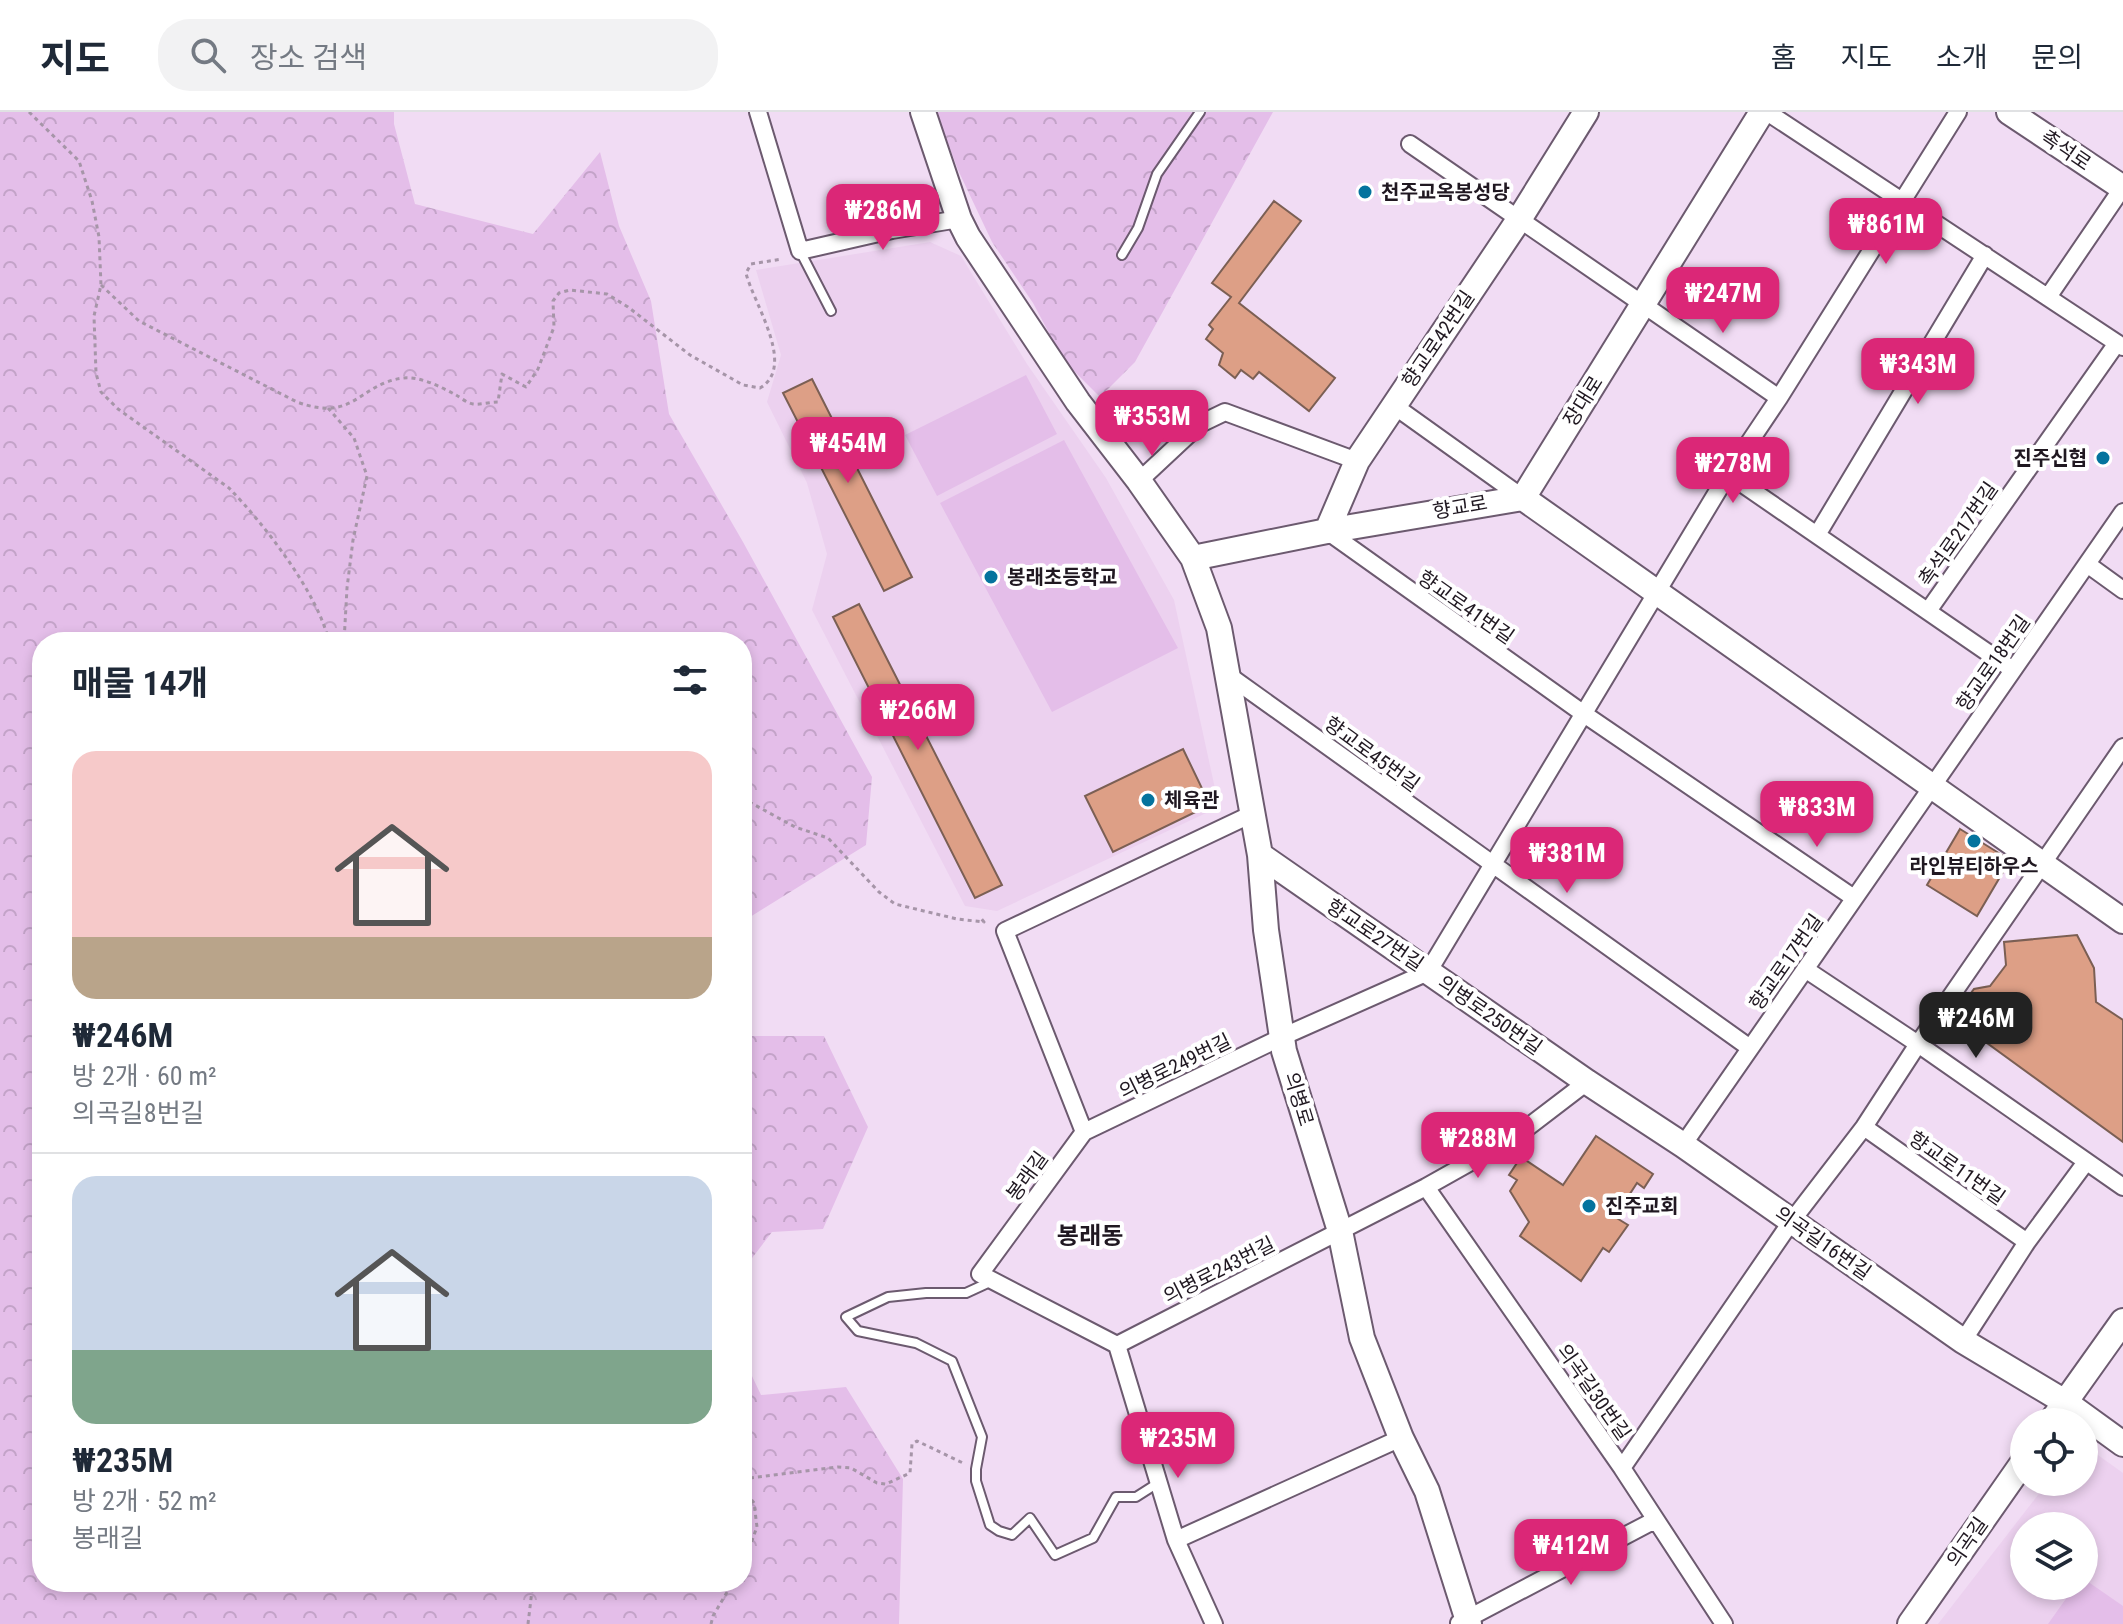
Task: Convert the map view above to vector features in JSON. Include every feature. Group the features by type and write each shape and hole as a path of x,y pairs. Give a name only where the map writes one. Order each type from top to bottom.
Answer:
{"street":[{"path":"758,112 801,252 892,230 959,219"},
{"path":"923,112 968,237 1078,402 1193,558"},
{"name":"향교로42번길","path":"1327,531 1357,461 1520,218 1586,112"},
{"name":"촉석로217번길","path":"1765,112 2120,345 1928,611"},
{"name":"장대로","path":"1523,498 1765,112"},
{"name":"향교로27번길","path":"1260,855 1428,972 1728,474 1958,112"},
{"name":"촉석로","path":"2009,112 2123,188"},
{"path":"1410,144 1779,398"},
{"path":"2048,297 2123,188"},
{"path":"1817,535 1985,255"},
{"path":"1393,405 2123,921"},
{"path":"1139,481 1200,424 1225,412 1357,461"},
{"name":"촉석로217번길","path":"1728,474 2013,670"},
{"name":"향교로","path":"1193,558 1327,531 1523,498"},
{"name":"향교로18번길","path":"1932,786 2123,512"},
{"name":"향교로41번길","path":"1327,531 1584,714"},
{"name":"의병로","path":"1193,558 1219,628 1228,675 1260,855 1266,930 1284,1051 1340,1231 1362,1338 1401,1438 1427,1491 1465,1622"},
{"path":"2087,564 2123,590"},
{"name":"향교로45번길","path":"1228,675 1492,866"},
{"path":"1584,714 1854,898"},
{"path":"1622,1468 1791,1222 1864,1127 2123,747"},
{"name":"향교로17번길","path":"1683,1145 1932,786"},
{"path":"1084,1132 1005,931 1252,814"},
{"path":"1492,866 1750,1048"},
{"path":"1805,969 2123,1187"},
{"name":"의병로250번길","path":"1284,1036 1428,972 1683,1145"},
{"name":"의병로249번길","path":"1084,1132 1284,1036"},
{"name":"의병로243번길","path":"1117,1345 1426,1187 1515,1137 1587,1082"},
{"name":"향교로11번길","path":"1864,1127 2027,1242"},
{"name":"봉래길","path":"992,1281 980,1274 1084,1132"},
{"name":"의곡길16번길","path":"1683,1145 1963,1341 2053,1408"},
{"path":"1963,1341 2027,1242 2086,1162"},
{"name":"의곡길30번길","path":"1426,1187 1622,1468 1724,1624"},
{"path":"992,1281 1117,1345 1176,1540 1214,1624"},
{"path":"2061,1408 2123,1321"},
{"name":"의곡길16번길","path":"2098,1432 2123,1444"},
{"path":"1176,1540 1401,1438"},
{"name":"의곡길","path":"1910,1624 2010,1481"},
{"path":"1465,1622 1655,1520"}],"lane":[{"path":"1122,255 1138,228 1157,174 1200,112"},
{"path":"801,252 831,311"},
{"path":"992,1281 966,1293 888,1297 846,1317 858,1331 916,1343 952,1361 982,1437 976,1481 990,1525 1012,1535 1030,1518 1055,1555 1093,1538 1116,1497 1136,1497 1158,1483"}],"path":[{"path":"29,112 79,161 92,201 99,237 101,285 94,316 96,373 101,392 118,409 229,488 244,503 288,561 323,619 326,632"},
{"path":"101,285 139,321 312,408 351,403 384,384 407,378 419,379 471,404 498,402 502,374 526,387 538,369 554,327 553,301 559,293 570,290 614,298 690,355 743,385 760,388 772,377 776,360 748,280 747,267 801,252"},
{"path":"328,408 354,438 367,476 351,556 345,632"},
{"path":"752,803 795,827 828,838 879,892 895,904 984,922 980,917"},
{"path":"752,1478 838,1467 851,1468 877,1483 886,1484 910,1473 912,1444 917,1441 976,1469"},
{"path":"752,1500 757,1527 752,1540"},
{"path":"528,1624 532,1592"},
{"path":"711,1624 727,1592"}],"shaded area":[{"name":"봉래초등학교","path":"930,242 961,256 1027,364 1106,478 1174,600 1219,807 997,911 965,906 812,610 827,554 807,483 767,402 781,355 756,270"},
{"path":"2098,1455 2123,1473 2123,1624 1938,1624 2010,1531 2010,1600 2098,1600 2098,1512 2025,1512 2037,1496 2098,1496"}],"green space":[{"path":"0,112 394,112 394,124 415,204 533,234 600,152 619,226 651,301 669,414 872,777 866,845 752,916 752,632 32,632 32,1592 752,1592 752,1376 761,1395 846,1387 903,1479 899,1624 0,1624"},
{"path":"936,112 1273,112 1135,362 1100,397 1064,361 1033,303 992,242 958,170"},
{"path":"1026,375 1057,434 937,496 905,435"},
{"path":"1064,440 1178,648 1052,712 940,503"},
{"path":"752,1036 824,1036 868,1127 823,1229 772,1232 752,1258"},
{"path":"2098,1589 2123,1606 2123,1624 2048,1624 2065,1600 2098,1600"}],"building":[{"path":"1274,201 1301,221 1239,303 1335,378 1309,411 1259,372 1253,379 1241,370 1235,378 1219,365 1223,353 1206,339 1213,329 1209,325 1231,297 1212,283"},
{"path":"812,379 912,577 884,591 783,393"},
{"path":"859,604 1002,885 975,898 833,617"},
{"name":"체육관","path":"1183,749 1210,805 1113,852 1085,796"},
{"path":"1960,829 2010,860 1977,916 1927,885"},
{"path":"2077,935 2094,968 2096,1002 2123,1020 2123,1142 1976,1035 1960,1008 1974,989 1990,986 2006,965 2004,942"},
{"path":"1596,1136 1653,1174 1644,1188 1637,1183 1615,1217 1628,1225 1609,1252 1603,1248 1581,1281 1520,1236 1529,1222 1510,1191 1517,1180 1509,1175 1521,1157 1563,1185"}],"place":[{"name":"천주교옥봉성당","path":"1365,192"},
{"name":"진주신협","path":"2103,458"},
{"name":"봉래초등학교","path":"991,577"},
{"name":"체육관","path":"1148,800"},
{"name":"라인뷰티하우스","path":"1974,841"},
{"name":"진주교회","path":"1589,1206"}],"district":[{"name":"봉래동","path":"1090,1236"}]}
